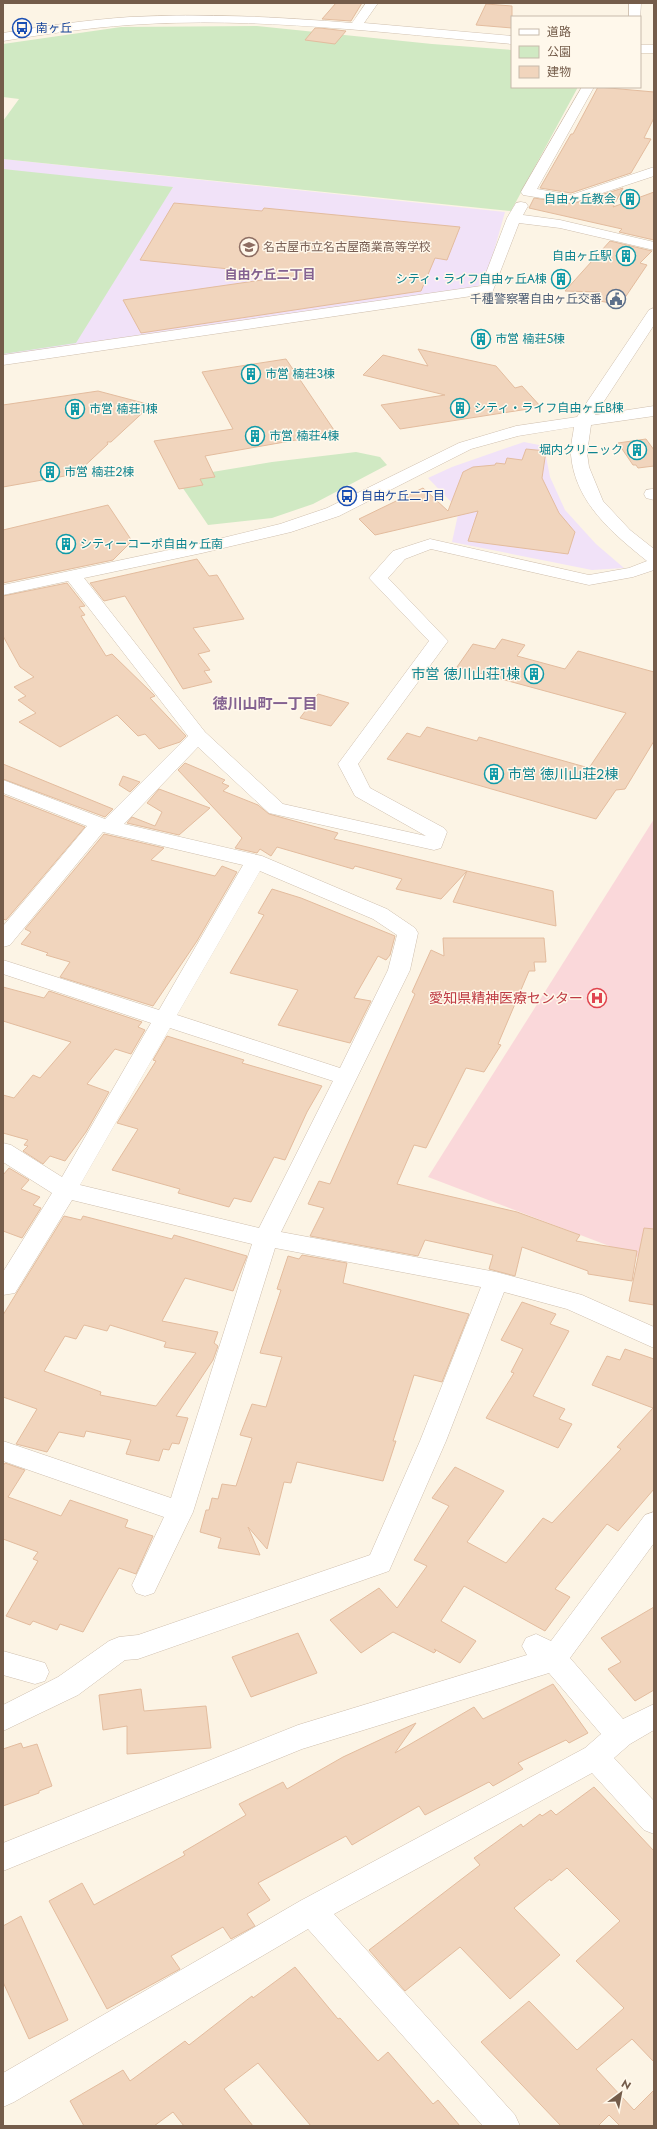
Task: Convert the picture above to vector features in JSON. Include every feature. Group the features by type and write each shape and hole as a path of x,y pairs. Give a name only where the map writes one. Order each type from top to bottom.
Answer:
{"street":[{"path":"355,27 372,3"},
{"path":"635,3 635,16"},
{"path":"3,37 83,25 138,20 226,18 288,21 511,40"},
{"path":"641,49 654,49"},
{"path":"3,360 487,290 514,218 587,88"},
{"path":"528,192 572,199 654,171"},
{"path":"514,218 560,224 654,246"},
{"path":"654,312 583,421 579,453 581,467 595,503 624,534 654,558"},
{"path":"3,590 202,548 285,528 332,512 465,446 516,431 654,412"},
{"path":"73,576 198,736 276,808 434,844 437,832 362,792 348,764 439,641 378,578 399,555 430,544 588,580 633,572 654,564"},
{"path":"3,940 104,825 198,736"},
{"path":"3,786 104,825 255,861 380,914 408,933 399,970 347,1078 266,1238 180,1512 145,1584"},
{"path":"6,1287 66,1190 255,861"},
{"path":"3,967 347,1078"},
{"path":"3,1151 66,1190 266,1238 496,1281 573,1302 654,1338"},
{"path":"3,1719 68,1686 119,1649 138,1647 380,1563 433,1441 496,1281"},
{"path":"3,1451 180,1512"},
{"path":"3,1857 298,1738 545,1652 654,1523"},
{"path":"545,1652 620,1735"},
{"path":"3,1663 35,1672"},
{"path":"3,2091 311,1911 594,1757 620,1735 654,1716"},
{"path":"594,1757 654,1821"},
{"path":"311,1911 504,2126"}],"shaded area":[{"name":"名古屋市立名古屋商業高等学校","path":"3,159 505,212 485,283 475,287 3,357"},
{"path":"524,442 544,446 550,477 565,510 596,544 624,568 592,570 452,542 459,510 428,478 452,467"},
{"name":"愛知県精神医療センター","path":"654,819 654,1263 428,1177"}],"green space":[{"path":"257,26 432,44 511,50 511,88 577,88 511,211 3,159 3,121 19,99 3,97 3,44 121,27"},
{"path":"3,169 173,187 76,343 3,354"},
{"path":"356,452 380,457 387,465 313,504 272,518 208,525 176,478 272,462"}],"building":[{"path":"336,3 362,3 351,21 322,19"},
{"path":"486,4 512,6 511,28 476,25"},
{"path":"315,28 346,31 335,44 305,40"},
{"path":"597,88 654,92 654,118 644,138 651,139 631,173 571,193 540,188 571,134 573,134"},
{"path":"623,188 613,207 654,192 654,240 619,232 622,229 529,208 534,198 572,204"},
{"path":"174,203 262,211 264,208 460,227 447,260 435,258 421,291 141,333 123,300 269,279 269,273 140,260"},
{"path":"610,241 652,251 640,263 647,265 620,305 595,300 600,292 565,291"},
{"path":"418,349 496,366 515,388 522,386 541,407 400,429 381,405 445,395 363,375 383,355 428,366"},
{"path":"286,359 336,433 205,456 215,477 200,479 203,485 179,489 154,441 233,429 202,372"},
{"path":"98,391 151,405 111,442 107,442 108,444 76,474 3,487 3,405"},
{"name":"堀内クリニック","path":"646,439 654,450 654,466 638,468 636,465 633,465 618,443"},
{"path":"526,449 546,451 542,478 559,513 575,532 568,554 468,541 478,511 375,535 359,519 423,488 448,511 463,472 473,467 495,465 496,463 505,464 507,458 522,460"},
{"path":"108,505 132,541 113,560 3,583 3,530"},
{"path":"197,559 209,576 217,575 244,619 193,628 210,651 198,654 210,670 204,671 212,682 183,689 125,596 104,601 90,583"},
{"path":"67,583 85,606 79,607 85,615 81,616 106,656 112,654 155,696 150,698 186,736 180,742 159,749 145,734 138,736 117,715 60,747 19,722 36,713 18,700 26,696 14,687 34,677 20,667 3,636 3,596"},
{"path":"502,639 525,645 517,656 565,669 578,651 654,672 654,741 625,789 616,790 596,819 387,759 407,733 420,737 427,727 477,741 479,737 589,768 626,713 457,667 473,644 495,649"},
{"path":"318,694 349,703 331,726 300,718"},
{"path":"185,763 225,780 222,783 229,786 223,791 258,805 269,814 338,833 334,839 467,871 441,899 396,889 402,879 355,866 353,869 277,847 271,856 260,849 257,853 235,848 242,838 178,770"},
{"path":"3,764 113,809 105,817 3,779"},
{"path":"123,776 140,782 130,792 119,785"},
{"path":"159,789 210,808 179,835 127,823 132,817 155,826 162,812 147,803"},
{"path":"3,795 85,827 6,920 3,919"},
{"path":"104,834 164,848 151,860 215,876 222,866 237,872 197,941 153,1006 60,977 70,962 46,955 48,953 21,944 31,932 25,929"},
{"path":"467,871 553,891 556,926 453,902"},
{"path":"272,889 301,898 395,936 390,955 386,960 378,956 354,998 371,1001 350,1043 278,1025 298,990 230,973 264,915 258,913"},
{"path":"443,938 544,938 546,962 534,962 535,971 529,971 498,1044 501,1045 484,1072 466,1068 426,1148 414,1145 397,1184 517,1212 580,1235 576,1241 637,1251 632,1281 588,1274 588,1271 522,1247 515,1276 489,1269 493,1255 425,1240 418,1256 310,1236 324,1208 308,1204 319,1181 330,1184 415,994 412,992 431,950 444,956"},
{"path":"3,987 44,998 49,991 142,1022 138,1027 145,1030 131,1054 115,1049 87,1084 109,1092 86,1132 65,1161 50,1156 43,1164 23,1151 28,1146 24,1145 28,1140 3,1133 3,1095 14,1098 33,1075 40,1078 71,1042 3,1021"},
{"path":"167,1036 244,1060 242,1063 322,1086 307,1112 285,1160 274,1157 251,1202 234,1198 229,1207 178,1193 180,1189 112,1170 138,1129 117,1123 156,1061 153,1060"},
{"path":"9,1168 29,1180 21,1189 40,1197 33,1205 41,1208 22,1238 3,1231 3,1175"},
{"path":"64,1216 81,1220 83,1216 172,1239 174,1235 247,1256 233,1291 185,1278 162,1321 218,1332 214,1343 218,1346 213,1360 176,1416 188,1418 179,1444 172,1443 169,1450 163,1449 159,1461 126,1454 131,1440 86,1431 84,1437 59,1432 47,1452 16,1444 37,1409 3,1397 3,1315","holes":["84,1325 107,1331 110,1325 166,1342 164,1347 196,1353 156,1406 100,1395 101,1392 44,1371 65,1336 76,1339"]},
{"path":"644,1228 654,1229 654,1305 629,1301"},
{"path":"302,1255 347,1263 343,1283 469,1314 442,1382 414,1375 393,1441 396,1441 383,1481 297,1462 291,1483 284,1482 267,1549 248,1527 260,1555 218,1548 221,1538 200,1532 206,1510 209,1510 212,1498 218,1499 222,1484 236,1486 252,1438 240,1435 252,1404 266,1407 282,1357 260,1353 281,1290 277,1289 288,1256 299,1259"},
{"path":"522,1302 556,1314 550,1324 569,1331 533,1396 565,1409 559,1419 572,1424 558,1448 486,1418 514,1373 511,1372 523,1349 501,1340"},
{"path":"625,1349 654,1359 654,1489 618,1531 607,1524 555,1589 570,1597 545,1631 464,1586 441,1621 476,1641 460,1663 434,1649 436,1651 434,1653 393,1632 361,1653 330,1620 379,1588 397,1608 427,1566 414,1560 449,1506 432,1498 455,1467 504,1491 467,1542 506,1563 543,1518 552,1523 621,1449 617,1447 653,1408 592,1385 607,1356 620,1360"},
{"path":"5,1463 25,1470 8,1497 61,1516 70,1500 128,1520 125,1527 153,1536 136,1574 119,1568 83,1632 60,1624 57,1630 33,1621 30,1625 6,1616 38,1561 33,1559 38,1552 3,1539 3,1466"},
{"path":"654,1607 654,1690 635,1701 608,1669 621,1662 601,1638"},
{"path":"298,1633 317,1673 251,1697 232,1657"},
{"path":"553,1684 588,1733 569,1743 566,1740 518,1763 523,1769 493,1786 489,1782 425,1815 419,1806 352,1845 346,1836 258,1883 270,1900 247,1914 255,1926 231,1939 223,1927 171,1956 180,1969 107,2009 49,1901 82,1883 94,1905 185,1855 183,1852 246,1815 239,1804 283,1782 287,1789 343,1757 416,1723 395,1753 474,1707 483,1719"},
{"path":"141,1689 144,1711 206,1706 211,1748 127,1754 127,1726 103,1730 99,1695"},
{"path":"21,1743 23,1748 37,1744 52,1786 39,1791 39,1793 3,1806 3,1749"},
{"path":"594,1787 654,1851 654,2062 632,2039 596,2069 634,2110 654,2090 654,2126 618,2126 619,2125 609,2115 598,2126 561,2126 481,2042 529,2001 577,2050 624,2008 576,1961 620,1921 567,1868 551,1881 550,1879 514,1908 560,1955 510,1999 460,1947 405,1991 369,1950 480,1865 474,1858 521,1824 523,1827 540,1814 542,1816 551,1810 556,1815"},
{"path":"21,1916 68,2020 29,2039 3,1982 3,1926"},
{"path":"295,1967 338,2019 340,2018 378,2061 388,2052 433,2104 438,2100 460,2126 311,2126 258,2063 224,2089 253,2126 184,2126 173,2112 154,2126 84,2126 70,2101 123,2070 130,2081 185,2041 189,2045 252,1996 253,1998"}],"place":[{"name":"南ヶ丘","path":"22,28"},
{"name":"自由ヶ丘教会","path":"630,199"},
{"name":"名古屋市立名古屋商業高等学校","path":"249,247"},
{"name":"自由ヶ丘駅","path":"626,256"},
{"name":"シティ・ライフ自由ヶ丘A棟","path":"561,279"},
{"name":"千種警察署自由ヶ丘交番","path":"616,299"},
{"name":"市営 楠荘5棟","path":"481,339"},
{"name":"市営 楠荘3棟","path":"251,374"},
{"name":"シティ・ライフ自由ヶ丘B棟","path":"460,408"},
{"name":"市営 楠荘1棟","path":"75,409"},
{"name":"市営 楠荘4棟","path":"255,436"},
{"name":"堀内クリニック","path":"637,450"},
{"name":"市営 楠荘2棟","path":"50,472"},
{"name":"自由ケ丘二丁目","path":"347,496"},
{"name":"シティーコーポ自由ヶ丘南","path":"66,544"},
{"name":"市営 徳川山荘1棟","path":"534,674"},
{"name":"市営 徳川山荘2棟","path":"494,774"},
{"name":"愛知県精神医療センター","path":"597,998"}],"district":[{"name":"自由ケ丘二丁目","path":"270,274"},
{"name":"徳川山町一丁目","path":"265,704"}]}
